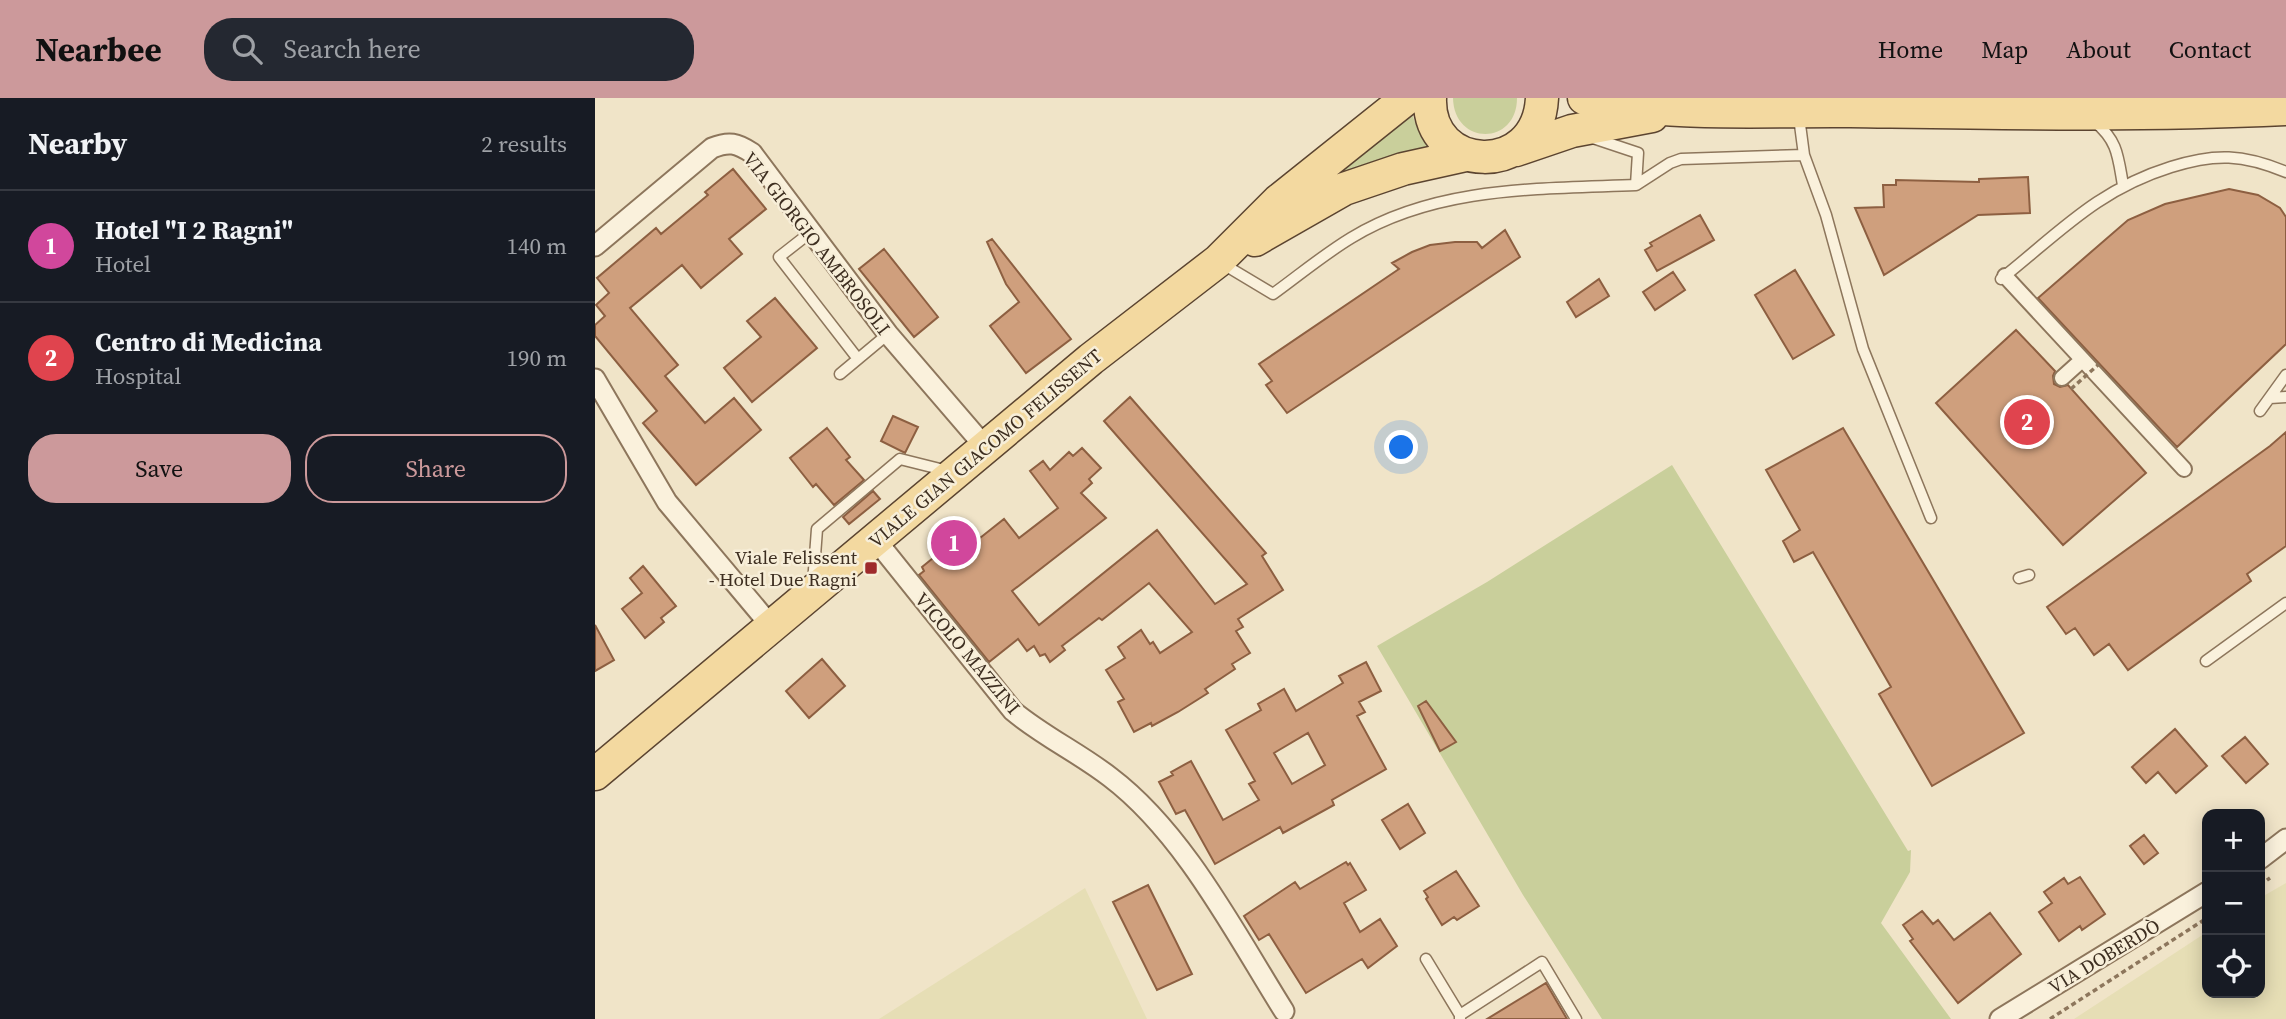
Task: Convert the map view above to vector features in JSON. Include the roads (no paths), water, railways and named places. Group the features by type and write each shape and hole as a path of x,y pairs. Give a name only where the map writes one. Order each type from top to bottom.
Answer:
{"main road":[{"path":"1279,201 1382,98"},
{"name":"VIALE GIAN GIACOMO FELISSENT","path":"1219,261 1279,201 1407,98"},
{"path":"1430,98 1429,108 1433,123 1441,137 1466,155"},
{"path":"1511,152 1525,142 1535,129 1541,113 1542,98"},
{"path":"1584,98 1678,111 1798,110 2087,115 2286,109"},
{"name":"VIALE GIAN GIACOMO FELISSENT","path":"595,774 1091,359 1219,261 1344,189 1403,169 1466,155 1497,157 1572,131 1678,111"}],"street":[{"name":"VIA GIORGIO AMBROSOLI","path":"595,246 712,148 725,143 739,144 752,153 888,334 986,448"},
{"path":"2003,278 2184,469"},
{"path":"2067,384 2083,360"},
{"path":"595,379 667,502 771,626"},
{"name":"VICOLO MAZZINI","path":"875,540 1013,711 1111,777 1171,837 1206,886 1288,1015"},
{"path":"2265,855 2286,839"},
{"name":"VIA DOBERDÒ","path":"2000,1019 2202,895"}],"lane":[{"path":"1798,110 1804,155 1826,215 1863,349 1931,519"},
{"path":"2087,115 2107,131 2116,146 2123,185"},
{"path":"1572,131 1638,153 1636,185"},
{"path":"1219,261 1273,294 1350,238 1428,205 1458,197 1524,190 1636,185 1681,159 1804,155"},
{"path":"2003,278 2098,199 2123,185 2193,160 2223,156 2246,158 2286,172"},
{"path":"811,232 779,257 859,359"},
{"path":"840,374 888,334"},
{"path":"2260,411 2286,375"},
{"path":"2270,398 2286,397"},
{"path":"812,592 817,529 889,468 900,459 955,472"},
{"path":"2206,661 2286,603"},
{"path":"1426,959 1460,1017 1542,962 1576,1019"}],"place":[{"name":"Centro di Medicina","path":"2027,422"},
{"name":"Hotel \"I 2 Ragni\"","path":"954,543"},
{"name":"Viale Felissent - Hotel Due Ragni","path":"871,568"}]}
